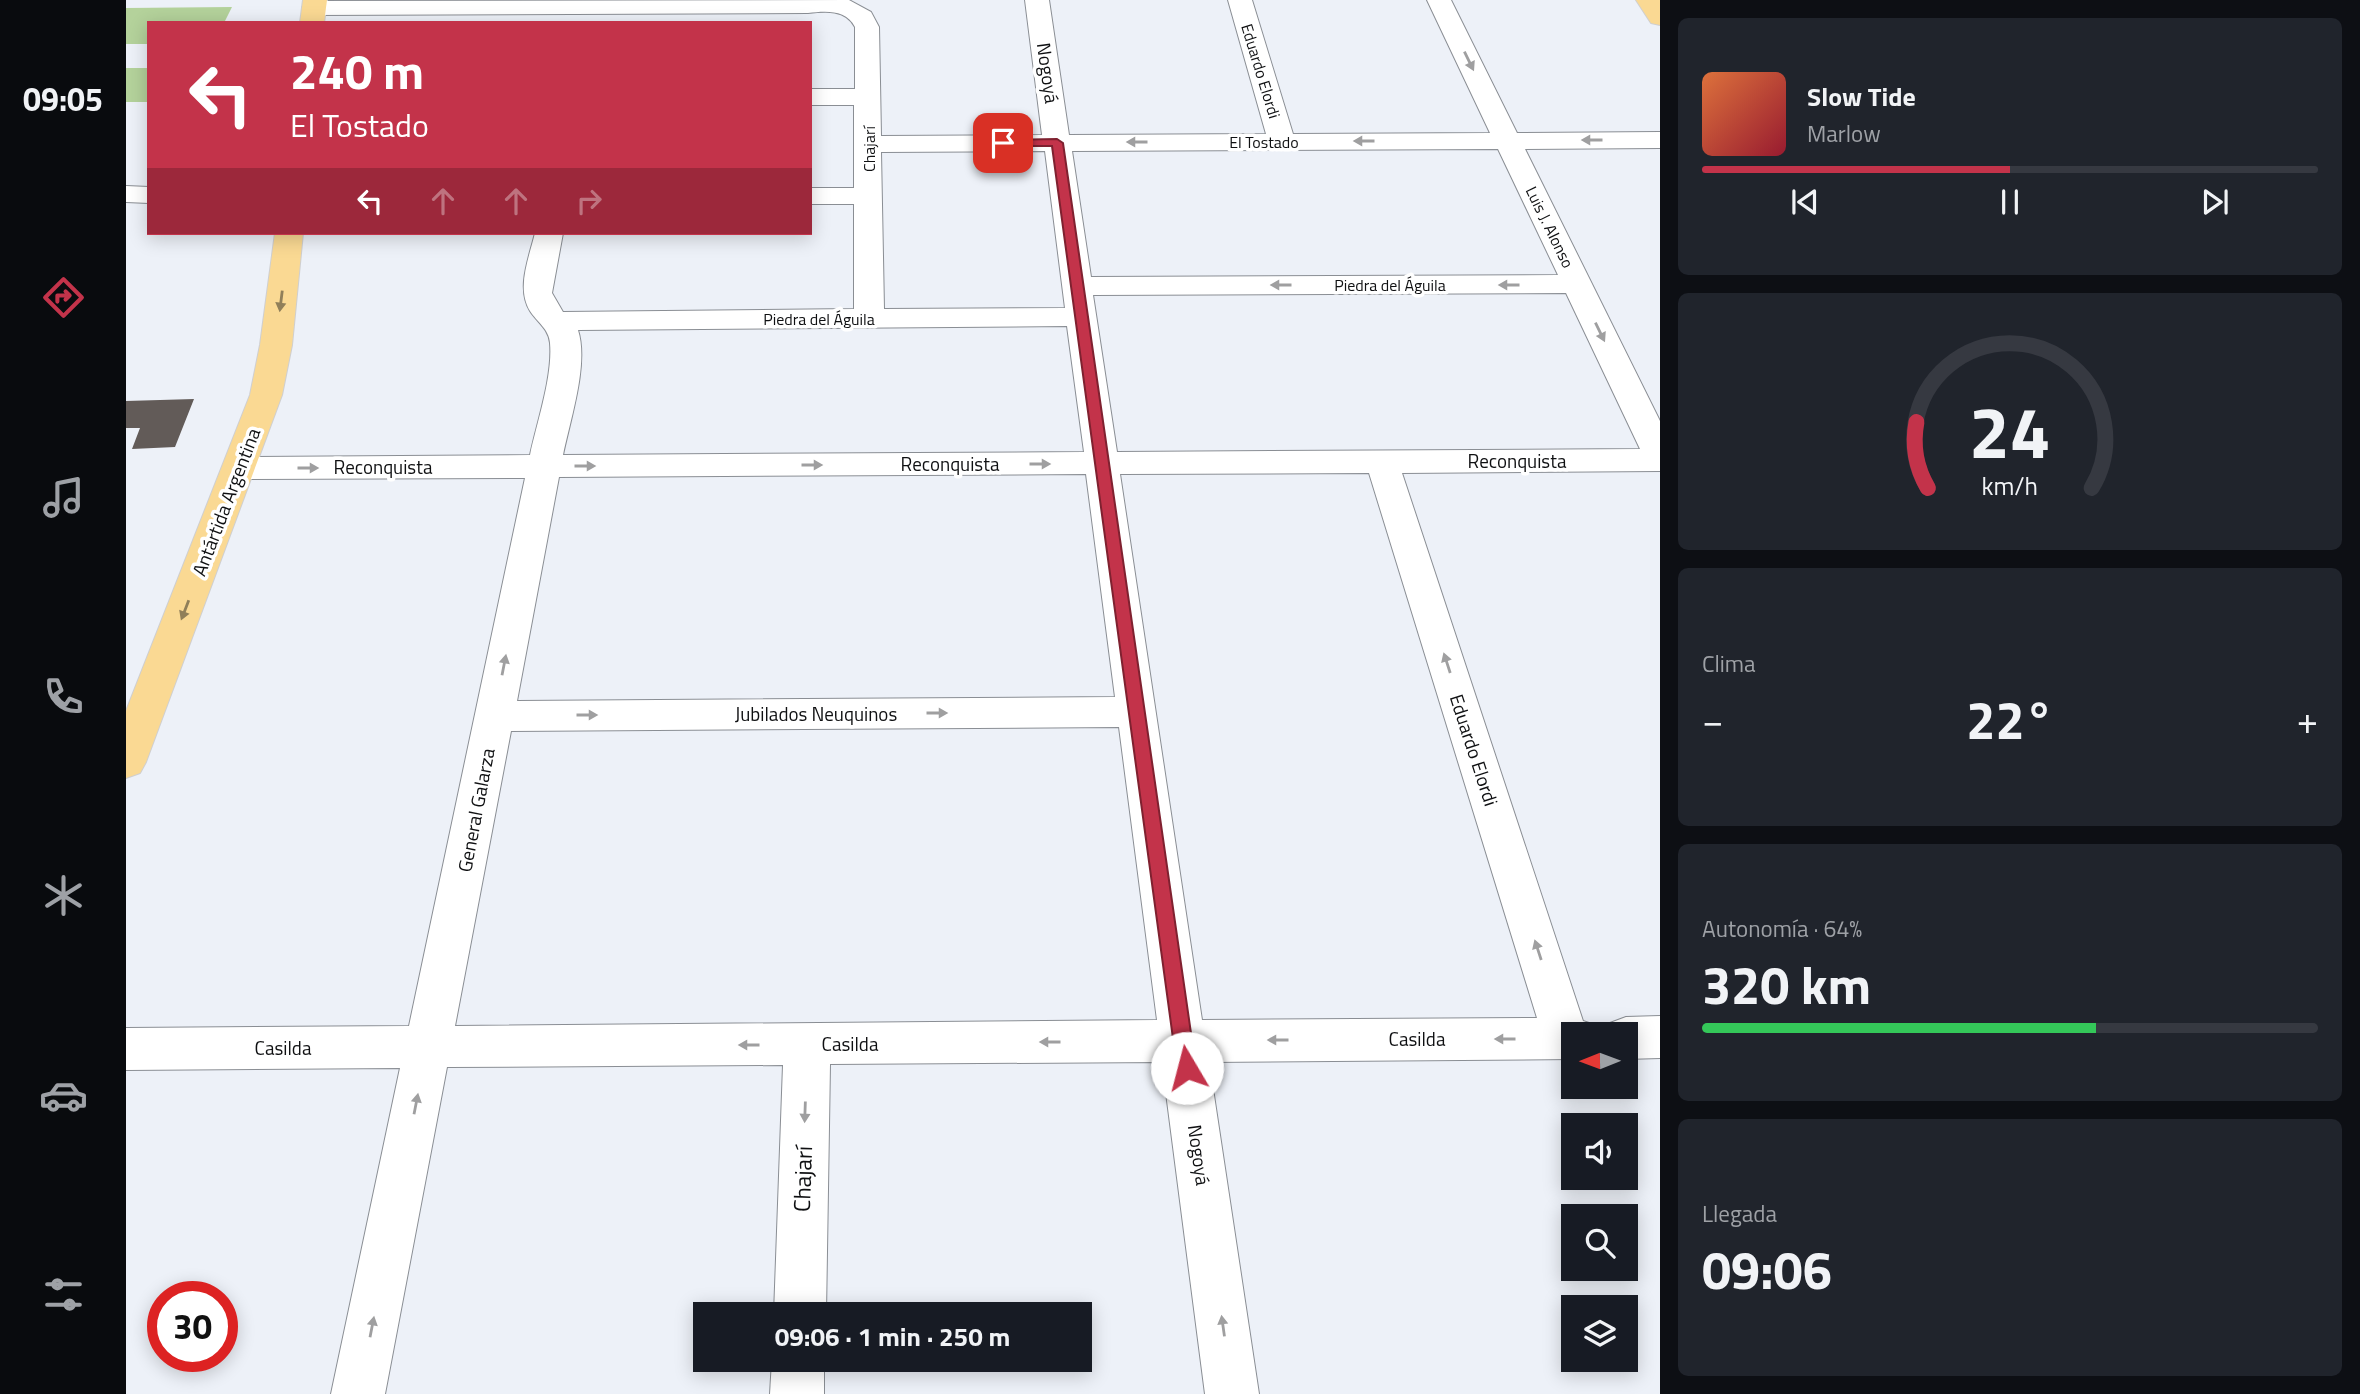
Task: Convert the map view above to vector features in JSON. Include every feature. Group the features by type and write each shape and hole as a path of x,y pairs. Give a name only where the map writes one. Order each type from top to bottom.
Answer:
{"main road":[{"path":"1647,0 1660,18"},
{"name":"Antártida Argentina","path":"126,762 240,468 272,370 289,235"}],"street":[{"name":"Nogoyá","path":"1037,0 1232,1394"},
{"name":"Eduardo Elordi","path":"1240,0 1282,142"},
{"name":"Luis J. Alonso","path":"1439,0 1660,455"},
{"path":"314,10 599,15 834,2"},
{"name":"Chajarí","path":"834,2 856,13 866,22 869,318"},
{"path":"812,97 868,97"},
{"name":"El Tostado","path":"869,144 1660,140"},
{"path":"126,194 147,195"},
{"path":"812,196 869,196"},
{"name":"General Galarza","path":"358,1394 565,355 563,331 544,309 537,293 549,235"},
{"name":"Piedra del Águila","path":"556,321 869,318 1079,301 1577,284"},
{"name":"Reconquista","path":"240,468 1660,460"},
{"name":"Eduardo Elordi","path":"1382,462 1565,1022"},
{"name":"Jubilados Neuquinos","path":"494,716 1137,712"},
{"path":"1638,1038 1660,1037"},
{"name":"Casilda","path":"126,1049 1561,1038"},
{"name":"Chajarí","path":"800,1302 807,1044"},
{"path":"797,1394 798,1372"}],"green space":[{"path":"232,7 225,21 147,21 147,44 126,44 126,8"},
{"path":"126,68 147,68 147,102 126,102"}],"building":[{"path":"194,399 175,447 132,449 140,428 126,428 126,401"}],"route":[{"path":"1003,143 1057,143 1187,1068"}]}
